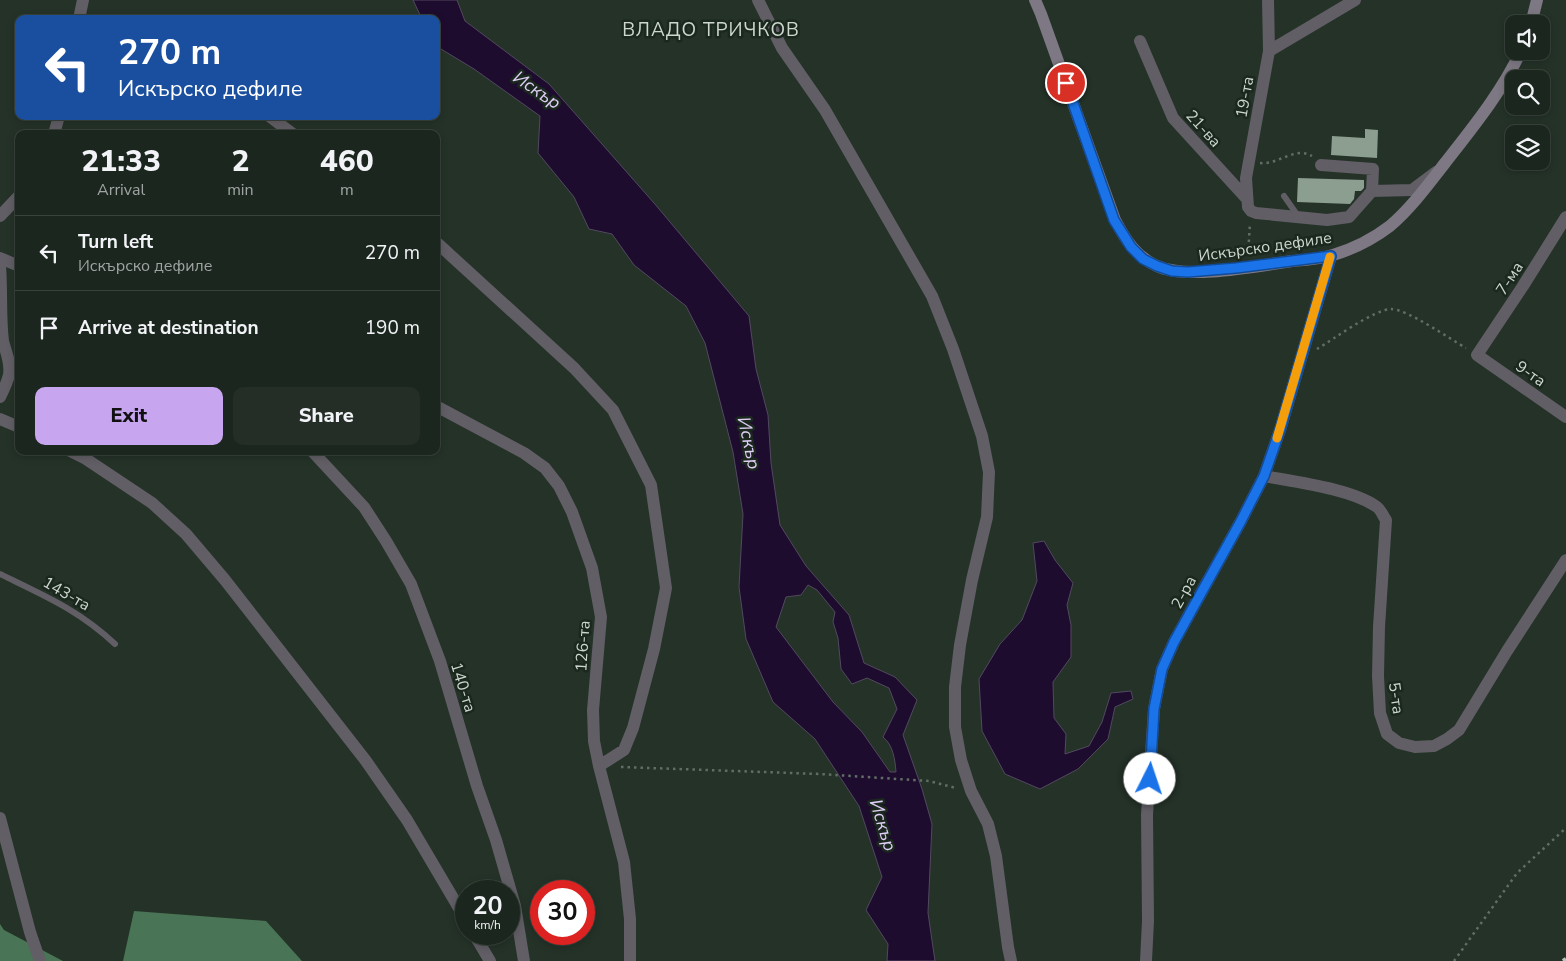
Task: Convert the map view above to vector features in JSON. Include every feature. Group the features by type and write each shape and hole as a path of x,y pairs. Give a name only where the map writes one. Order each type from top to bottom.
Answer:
{"main road":[{"name":"Искърско дефиле","path":"1035,0 1114,220 1131,247 1143,259 1172,271 1204,272 1331,256 1354,247 1389,226 1405,212 1494,100 1517,60"},
{"path":"1533,15 1537,0"}],"street":[{"path":"80,15 83,0"},
{"path":"758,0 782,48 825,110 932,296 953,349 982,436 988,472 986,517 960,645 955,687 955,727 961,760 971,791 988,824 996,856 1011,961"},
{"name":"19-та","path":"1249,205 1246,178 1269,51 1268,0"},
{"path":"1269,51 1355,0"},
{"name":"21-ва","path":"1140,41 1173,118 1249,205"},
{"path":"274,120 288,130"},
{"path":"1249,205 1256,213 1327,220 1349,216 1372,191 1373,170 1321,166"},
{"path":"1372,191 1412,190 1439,170"},
{"path":"0,216 15,200"},
{"name":"7-ма","path":"1477,355 1524,286 1566,217"},
{"path":"440,249 574,368 613,410 651,485 666,588 654,649 633,728 624,750 599,766"},
{"name":"2-ра","path":"1146,961 1148,921 1147,814 1154,709 1162,669 1174,642 1264,476 1280,430 1331,256"},
{"path":"0,258 15,264"},
{"path":"0,266 2,342 9,361 8,376 0,397"},
{"name":"9-та","path":"1477,355 1566,417"},
{"name":"126-та","path":"440,408 524,453 545,468 559,486 572,512 592,568 601,617 593,710 594,741 624,862 630,918 630,961"},
{"path":"0,419 15,425"},
{"path":"78,455 152,503 186,534 225,580 366,761 407,820 455,901"},
{"name":"140-та","path":"316,455 364,507 411,584 440,660 477,786 496,840 515,906 524,961"},
{"name":"5-та","path":"1264,476 1348,493 1365,500 1379,509 1386,520 1379,627 1378,676 1380,713 1387,734 1399,743 1415,747 1434,746 1459,730 1566,560"},
{"path":"0,818 30,932 40,961"},
{"path":"481,945 490,961"},
{"path":"1002,961 1008,947"}],"lane":[{"path":"1284,196 1299,217"},
{"name":"143-та","path":"0,574 55,600 101,631 115,644"}],"path":[{"path":"1250,158 1256,162 1264,163 1301,152 1315,158 1321,166"},
{"path":"1247,267 1249,205"},
{"path":"1299,361 1377,312 1392,309 1408,314 1477,355"},
{"path":"599,766 820,774 928,781 971,791"},
{"path":"1454,961 1516,874 1566,828"}],"green space":[{"path":"134,911 266,921 302,961 123,961"},
{"path":"0,924 4,930 63,961 0,961"}],"water":[{"name":"Искър","path":"413,0 457,0 465,21 549,84 654,203 749,316 756,369 768,415 771,463 780,525 806,566 849,615 864,663 895,677 917,700 903,735 932,824 928,913 935,961 887,961 888,944 866,910 882,877 859,806 815,739 773,702 746,639 739,587 743,514 733,452 705,343 686,306 634,265 612,234 589,229 574,197 538,153 540,116 474,69 440,48 440,15 420,15","holes":["808,585 817,590 835,612 833,622 838,638 841,669 852,684 867,678 889,688 897,709 883,737 891,748 896,772 890,772 862,732 833,702 776,627 786,597 801,595"]},
{"path":"1044,541 1055,560 1073,583 1067,605 1071,625 1071,657 1053,682 1054,718 1066,734 1065,754 1089,746 1102,722 1111,693 1131,691 1133,699 1115,707 1108,739 1078,769 1040,789 1005,774 982,731 979,679 1000,644 1022,620 1037,581 1033,543"}],"building":[{"path":"1365,129 1378,130 1377,158 1331,155 1332,136 1365,138"},
{"path":"1298,178 1364,180 1364,188 1361,191 1355,191 1354,199 1350,204 1297,202"}],"slow traffic":[{"path":"1277,438 1330,257"}],"district":[{"name":"ВЛАДО ТРИЧКОВ","path":"711,29"}],"route":[{"path":"1066,83 1114,220 1131,247 1143,259 1172,271 1204,272 1331,256 1280,430 1264,476 1174,642 1162,669 1154,709 1150,779"}]}
